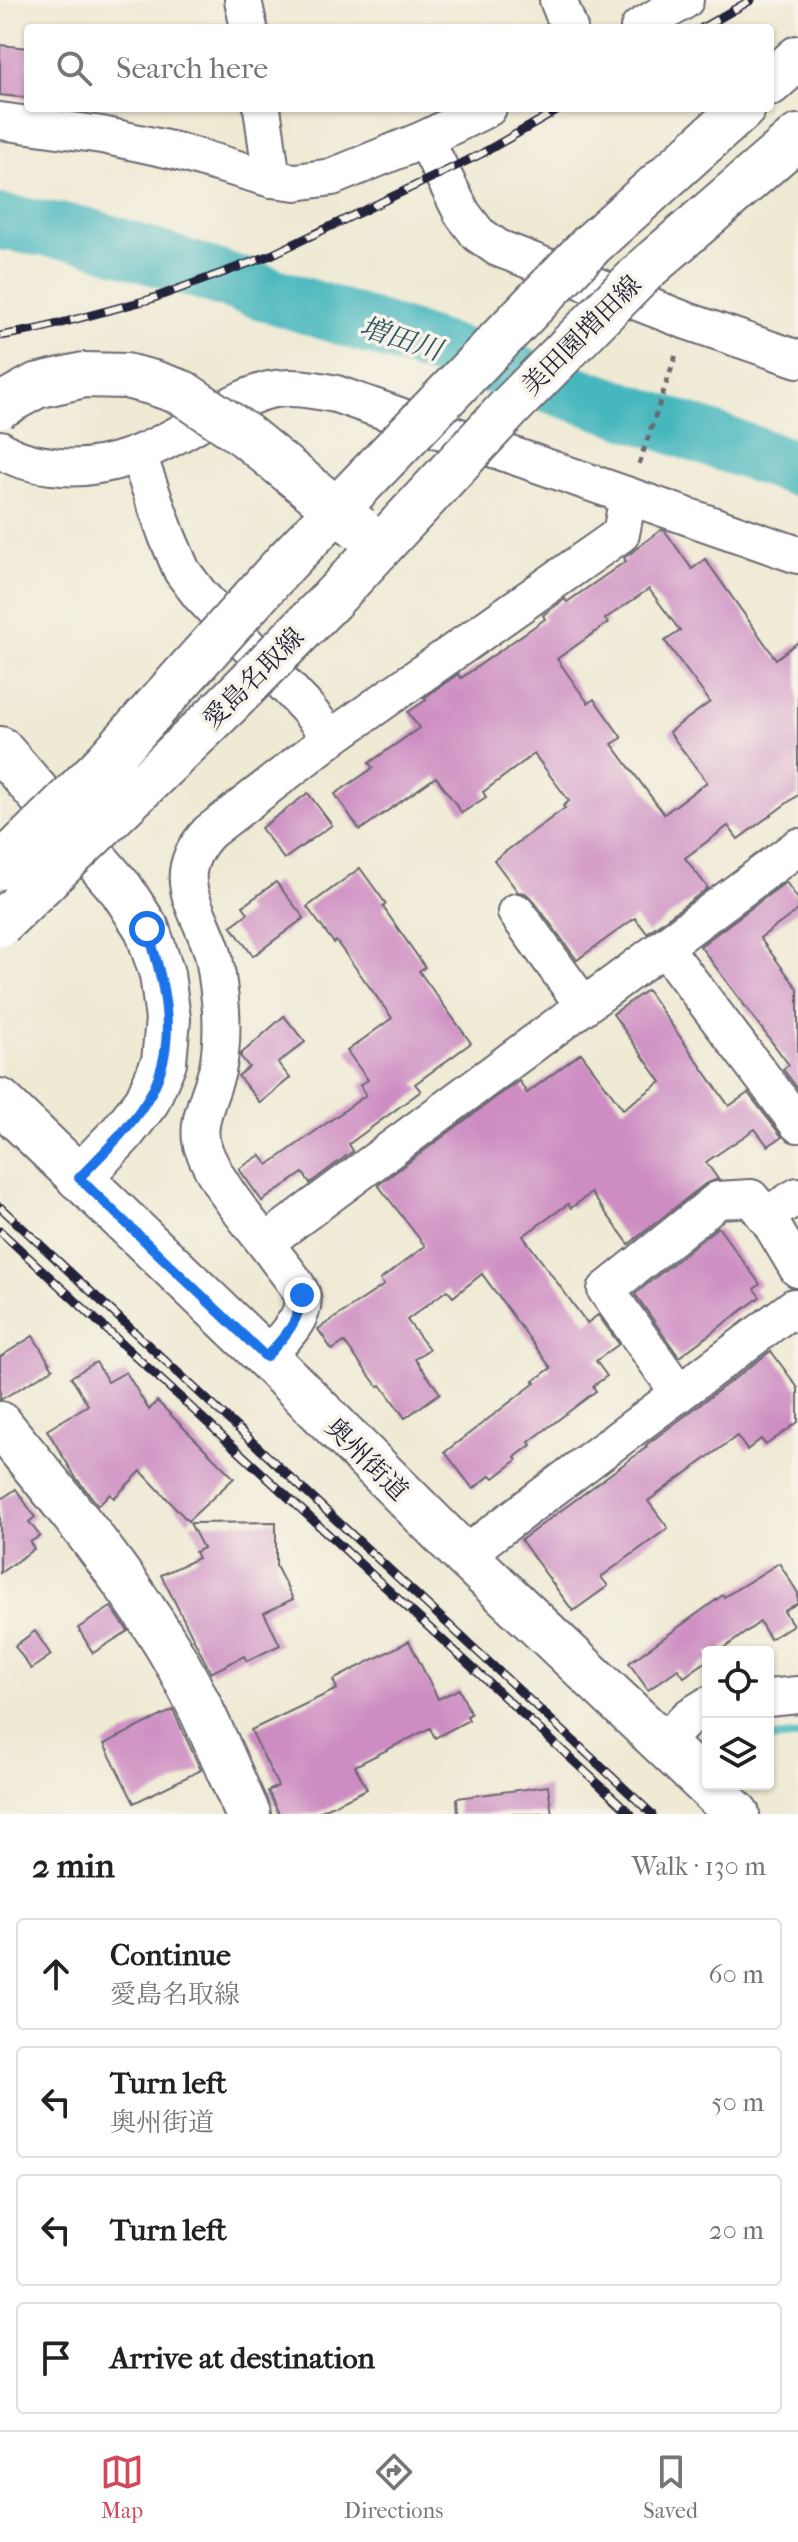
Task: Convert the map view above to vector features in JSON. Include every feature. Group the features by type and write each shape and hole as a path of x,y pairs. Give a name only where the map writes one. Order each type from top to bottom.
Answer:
{"main road":[{"path":"774,79 798,58"},
{"name":"美田園増田線","path":"337,509 592,244 739,112"},
{"name":"美田園増田線","path":"379,547 509,408 648,267 798,137"},
{"path":"0,406 36,386 84,375 126,376 183,393 245,435 379,547"},
{"name":"愛島名取線","path":"0,867 102,767 337,509"},
{"name":"愛島名取線","path":"0,924 226,706 379,547"},
{"path":"0,749 122,890 147,929 162,974 168,1019 164,1062 147,1101 122,1133 79,1178"},
{"name":"奥州街道","path":"0,1101 266,1357 464,1555 737,1814"},
{"path":"0,1424 107,1558 160,1635 204,1718 248,1814"}],"street":[{"path":"243,0 248,24"},
{"path":"558,0 567,24"},
{"path":"646,24 685,0"},
{"path":"263,112 272,179"},
{"path":"0,121 102,135 176,151 272,179 296,182 332,177 425,139 480,112"},
{"path":"425,139 462,213 478,234 498,248 687,321 798,359"},
{"path":"0,449 34,464 69,468 114,462 166,442 234,403 271,389 305,389 336,394 798,555"},
{"path":"138,455 182,571 200,595 305,706 331,738"},
{"path":"266,1357 300,1313 302,1295 216,1177 202,1144 203,1114 218,1069 221,1013 213,952 190,894 187,873 194,848 209,832 331,738 621,534 628,496"},
{"path":"266,1242 798,847"},
{"path":"516,912 584,1006"},
{"path":"664,947 798,1124"},
{"path":"765,1216 798,1196"},
{"path":"679,1393 606,1290 718,1200 751,1198 798,1269"},
{"path":"464,1555 797,1308"},
{"path":"774,1697 798,1695"},
{"path":"661,1744 702,1709"}],"path":[{"path":"628,496 687,321"}],"building":[{"path":"0,45 24,48 24,98 0,95"},
{"path":"661,530 665,531 692,569 705,559 776,659 798,642 798,795 738,839 728,826 685,858 708,888 647,933 635,918 577,960 533,900 525,893 518,892 494,860 565,808 563,806 569,801 534,754 483,792 486,797 462,813 436,777 360,830 335,794 373,768 369,763 419,728 408,712 426,700 424,698 458,674 461,678 545,619 543,615 565,599 567,602 626,561 624,558","holes":["649,589 680,631 665,641 710,702 669,732 707,782 664,814 612,744 622,738 594,699 588,703 557,659 608,623 605,619"]},
{"path":"308,793 332,825 284,859 261,828"},
{"path":"360,868 425,967 419,971 471,1043 415,1084 421,1091 349,1144 353,1151 310,1183 303,1173 262,1201 239,1169 260,1155 268,1165 366,1095 360,1085 368,1080 347,1051 392,1018 307,907"},
{"path":"276,882 304,918 253,956 231,926 248,913 243,906"},
{"path":"786,882 798,899 798,910 760,938 798,989 798,1089 783,1069 789,1065 700,946"},
{"path":"647,990 729,1106 748,1093 782,1137 768,1146 755,1129 706,1162 718,1179 705,1184 629,1244 591,1193 571,1208 568,1204 523,1236 587,1323 598,1315 619,1344 596,1361 607,1376 593,1386 596,1391 529,1442 531,1445 515,1457 517,1460 473,1489 445,1452 551,1368 482,1274 453,1297 447,1290 407,1320 429,1349 415,1359 440,1393 405,1418 344,1342 332,1350 318,1329 384,1285 380,1280 425,1246 378,1185 503,1092 519,1081 527,1093 581,1053 623,1109 661,1082 613,1014"},
{"path":"284,1016 305,1042 278,1063 290,1078 260,1103 238,1076 249,1067 241,1054"},
{"path":"718,1227 760,1284 754,1289 760,1297 679,1357 635,1294"},
{"path":"33,1336 53,1369 0,1400 0,1357"},
{"path":"771,1351 798,1388 798,1422 766,1445 761,1439 747,1450 737,1436 648,1501 668,1528 601,1577 608,1586 573,1611 521,1540"},
{"path":"96,1362 108,1382 126,1372 149,1410 157,1401 234,1478 188,1521 141,1471 114,1498 110,1494 98,1505 76,1478 47,1430 88,1405 71,1377"},
{"path":"16,1489 35,1517 29,1522 40,1536 30,1542 34,1549 0,1573 0,1500"},
{"path":"276,1522 276,1566 293,1599 264,1613 280,1645 247,1661 244,1656 211,1673 161,1575 198,1558 195,1552 203,1548 190,1523"},
{"path":"779,1563 798,1593 798,1603 784,1611 793,1625 770,1639 760,1622 727,1646 702,1646 702,1664 684,1677 678,1669 648,1690 629,1663"},
{"path":"111,1607 128,1631 93,1653 78,1628"},
{"path":"35,1631 51,1655 31,1669 15,1646"},
{"path":"409,1641 438,1699 459,1689 471,1714 467,1716 469,1720 435,1738 430,1728 355,1766 367,1789 315,1814 279,1814 268,1791 278,1786 251,1730 337,1689 333,1680"},
{"path":"173,1710 201,1770 134,1803 104,1744"},
{"path":"548,1786 552,1814 458,1814 457,1798"}],"waterway":[{"name":"増田川","path":"0,222 85,235 518,374 798,469"},
{"path":"774,1738 798,1736"}],"railway":[{"path":"709,24 751,0"},
{"path":"0,336 39,329 151,299 271,255 481,154 555,112"},
{"path":"0,1207 652,1814"},
{"path":"0,1231 631,1814"}],"route":[{"path":"147,929 162,974 168,1019 164,1062 147,1101 122,1133 79,1178 266,1357 300,1313 302,1295"}]}
